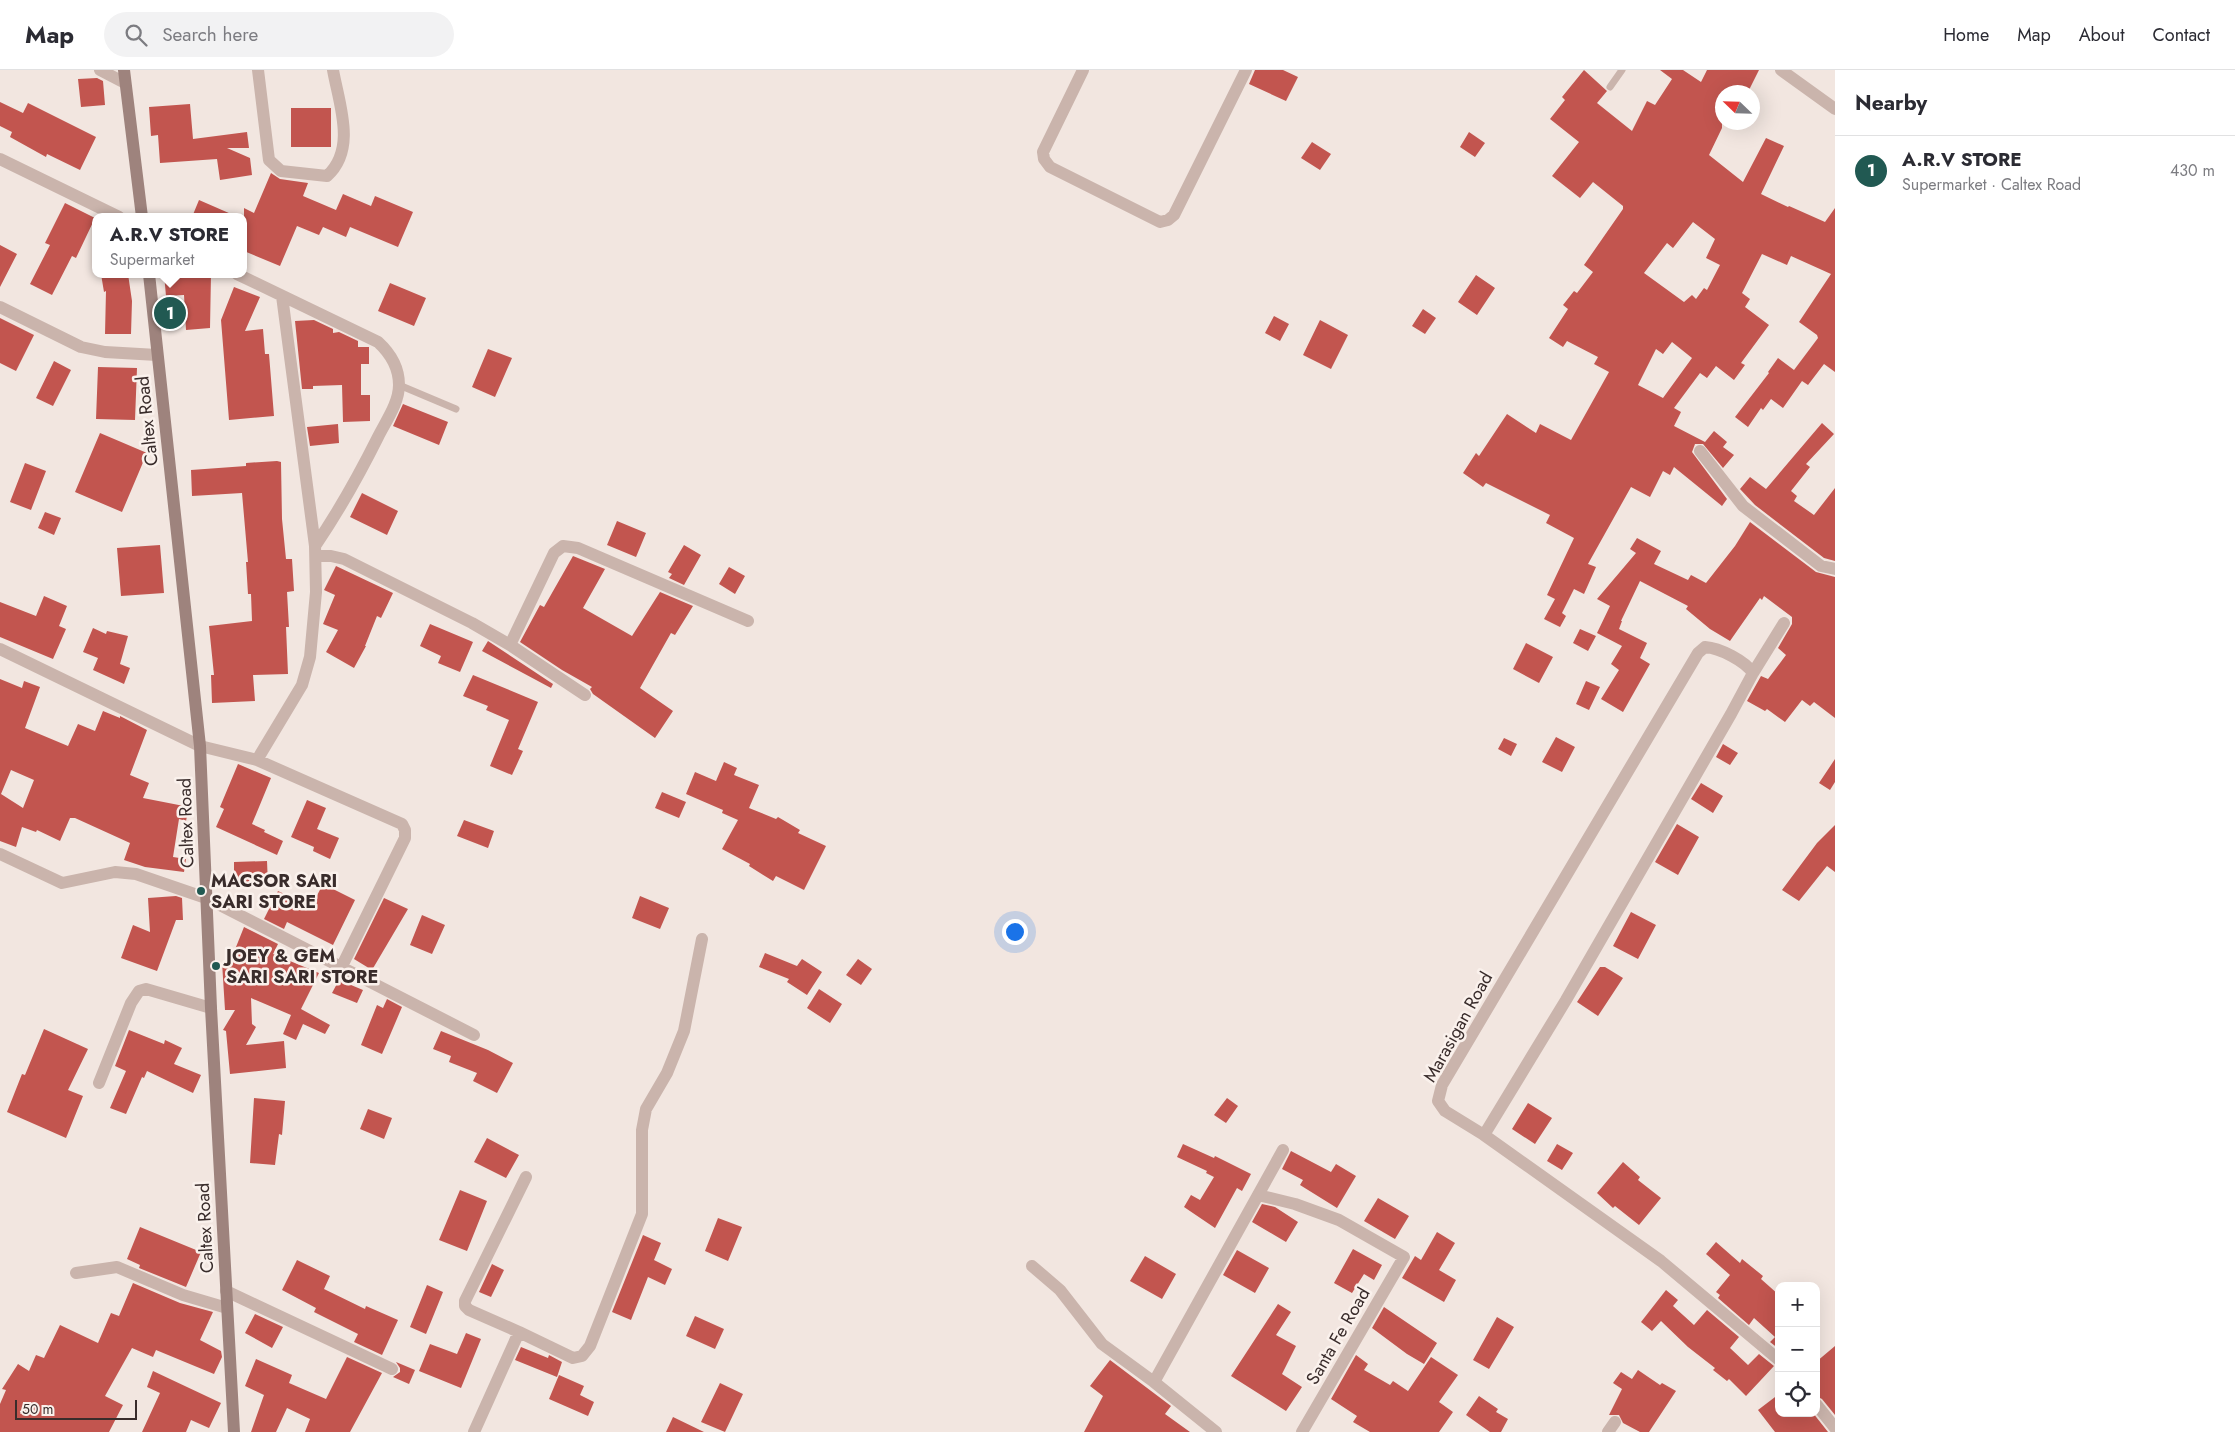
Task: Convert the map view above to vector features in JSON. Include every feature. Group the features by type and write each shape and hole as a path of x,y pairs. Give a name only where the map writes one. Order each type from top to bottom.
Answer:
{"street":[{"path":"100,70 124,76 141,213"},
{"path":"258,70 269,160 282,171 328,176 341,160 346,138 333,70"},
{"path":"1083,70 1043,152 1044,160 1050,166 1160,222 1168,220 1174,215 1246,70"},
{"path":"1782,70 1835,109"},
{"path":"0,159 111,213"},
{"name":"Caltex Road","path":"148,278 200,746 211,1008 234,1432"},
{"path":"245,278 378,342 390,353 396,369 399,385 394,406 362,469 315,551"},
{"path":"257,760 302,685 310,657 316,592 315,551 282,296"},
{"path":"0,307 81,347 105,352 157,355"},
{"path":"1700,451 1742,506 1821,566 1835,569"},
{"path":"510,645 554,553 563,546 578,548 748,622"},
{"path":"315,551 344,559 472,623 510,645 585,695"},
{"path":"1484,1135 1566,1000 1784,623"},
{"name":"Marasigan Road","path":"1754,673 1749,666 1712,648 1705,647 1698,654 1442,1086 1438,1101 1445,1111 1484,1135 1661,1261 1775,1357"},
{"path":"0,649 200,746 257,760 380,812 402,824 405,830 405,838 341,968"},
{"path":"0,854 62,883 115,872 136,874 206,898 474,1035"},
{"path":"526,1177 465,1301 469,1310 573,1358 582,1356 590,1346 642,1214 642,1130 646,1109 667,1072 684,1031 702,939"},
{"path":"99,1083 131,1003 139,991 146,989 211,1008"},
{"path":"1154,1382 1283,1150"},
{"name":"Santa Fe Road","path":"1258,1195 1295,1204 1339,1220 1404,1257 1302,1432"},
{"path":"1032,1266 1060,1290 1102,1344 1154,1382 1216,1432"},
{"path":"76,1273 117,1267 183,1295 227,1308"},
{"path":"226,1291 392,1369"},
{"path":"474,1432 519,1332"},
{"path":"1820,1409 1835,1428"}],"lane":[{"path":"1610,87 1622,70"},
{"path":"399,385 456,409"}],"building":[{"path":"1255,70 1283,70 1298,77 1286,101 1249,84"},
{"path":"1584,70 1607,91 1597,103 1632,131 1647,101 1655,105 1672,79 1660,70 1683,70 1701,82 1707,70 1759,70 1752,85 1715,85 1715,130 1721,130 1709,155 1743,182 1766,138 1784,146 1761,194 1825,222 1835,208 1835,372 1824,364 1808,385 1802,381 1783,408 1771,399 1763,410 1761,408 1748,427 1735,417 1769,373 1778,358 1794,370 1818,338 1817,335 1799,322 1831,274 1791,256 1787,265 1762,254 1742,293 1750,299 1745,307 1769,325 1741,363 1745,365 1734,380 1716,366 1707,378 1700,373 1674,408 1681,412 1674,426 1705,442 1714,431 1727,442 1723,447 1734,455 1723,468 1703,444 1695,444 1692,452 1727,499 1722,506 1674,467 1670,475 1663,471 1650,497 1631,487 1588,564 1596,567 1584,594 1574,589 1562,613 1566,616 1560,627 1544,619 1555,599 1547,595 1574,538 1546,523 1550,515 1486,483 1483,487 1463,473 1476,453 1479,456 1507,414 1536,433 1540,424 1571,440 1609,372 1594,364 1598,357 1567,341 1563,347 1549,338 1568,309 1563,305 1574,291 1577,293 1593,272 1584,265 1623,209 1623,206 1593,182 1580,198 1552,176 1579,142 1550,119 1565,100 1562,97","holes":["1693,222 1715,239 1706,258 1720,265 1707,290 1704,288 1696,299 1692,295 1684,302 1644,273 1667,243 1673,248","1672,342 1692,358 1663,398 1638,385 1656,349 1663,354"]},
{"path":"97,78 103,81 105,105 81,107 78,79"},
{"path":"0,102 23,113 28,103 96,137 80,170 47,154 46,157 10,137 12,132 0,126"},
{"path":"190,104 193,139 247,132 249,148 227,148 250,158 252,175 220,180 217,159 160,163 158,135 151,136 149,107"},
{"path":"291,108 331,108 331,147 291,147"},
{"path":"1469,132 1485,143 1475,157 1460,147"},
{"path":"1312,142 1331,154 1320,170 1301,158"},
{"path":"271,173 280,179 308,183 303,196 336,210 343,194 371,206 375,196 413,212 398,247 350,227 346,237 323,227 319,235 297,226 280,266 247,252 247,213 244,213 244,208 254,213"},
{"path":"199,200 229,213 194,213"},
{"path":"65,203 92,216 92,224 76,258 72,256 52,295 30,284 50,245 45,243"},
{"path":"0,245 17,254 0,287"},
{"path":"1476,275 1495,288 1477,315 1458,302"},
{"path":"102,278 129,278 132,301 131,334 105,334 106,291 104,292"},
{"path":"164,278 211,278 210,328 186,330 184,295 166,296"},
{"path":"390,283 426,298 414,326 378,311"},
{"path":"234,287 260,297 245,331 263,329 265,354 269,354 274,416 229,420 221,320"},
{"path":"1423,309 1436,318 1425,334 1412,326"},
{"path":"1274,316 1289,324 1280,341 1265,333"},
{"path":"0,318 34,335 16,371 0,363"},
{"path":"314,320 333,329 333,333 339,332 358,341 358,347 369,347 369,364 361,364 361,395 370,395 370,421 343,422 342,385 313,386 313,389 302,389 295,321"},
{"path":"1320,320 1348,335 1331,369 1303,355"},
{"path":"488,349 512,358 495,397 472,387"},
{"path":"54,361 71,370 53,406 36,398"},
{"path":"98,367 137,368 135,420 96,419"},
{"path":"403,404 448,422 439,445 393,426"},
{"path":"1822,423 1834,434 1806,464 1810,467 1791,491 1797,496 1794,501 1814,515 1835,488 1835,561 1824,558 1755,505 1740,489 1750,477 1766,489"},
{"path":"338,424 339,443 310,446 307,427"},
{"path":"100,433 147,453 122,512 75,492"},
{"path":"281,462 282,519 286,559 292,559 294,591 287,592 289,627 286,627 288,674 253,675 255,701 212,703 211,675 214,675 209,626 252,621 251,594 248,594 246,562 248,562 242,493 192,496 191,470 246,466 246,463"},
{"path":"25,463 46,471 31,510 10,502"},
{"path":"362,493 398,511 387,535 350,517"},
{"path":"45,512 61,518 54,535 38,528"},
{"path":"617,521 646,533 636,557 607,545"},
{"path":"1750,522 1816,572 1835,577 1835,718 1814,702 1810,706 1802,700 1785,722 1767,709 1765,711 1747,701 1761,676 1768,679 1786,655 1778,648 1792,624 1792,617 1764,596 1762,600 1760,598 1730,641 1710,629 1686,609 1688,606 1640,581 1619,629 1647,643 1640,658 1650,664 1623,712 1601,699 1619,670 1611,664 1622,646 1597,633 1610,606 1597,599 1636,553 1630,549 1637,538 1661,551 1654,564 1688,580 1691,575 1706,583 1735,546"},
{"path":"160,545 164,593 121,596 117,548"},
{"path":"684,545 701,555 684,585 669,578 672,574 668,572"},
{"path":"573,556 605,569 583,608 632,636 660,592 693,606 675,635 671,633 640,688 673,711 655,738 593,694 590,689 592,687 520,642 540,605 544,607"},
{"path":"336,566 393,593 381,618 377,616 366,646 354,668 326,652 338,630 323,624 335,595 324,590"},
{"path":"729,567 745,576 735,594 719,584"},
{"path":"44,596 67,606 59,626 66,629 53,659 0,637 0,602 36,616"},
{"path":"430,624 473,642 460,672 438,663 441,656 420,646"},
{"path":"93,628 106,634 107,631 128,636 120,664 130,668 124,684 93,670 98,658 83,652"},
{"path":"1580,629 1596,636 1588,651 1573,643"},
{"path":"488,641 553,684 551,688 482,651"},
{"path":"1526,643 1553,657 1539,683 1513,669"},
{"path":"473,675 538,702 518,749 523,751 512,775 490,766 509,720 486,710 488,706 463,696"},
{"path":"0,679 22,688 24,681 40,687 25,728 68,746 78,724 95,731 103,711 120,718 120,716 147,730 130,775 149,783 143,798 189,807 186,821 179,819 173,857 186,859 184,872 145,867 124,860 130,843 75,818 70,818 60,841 37,830 36,832 22,827 16,847 0,841","holes":["11,770 34,780 23,808 1,794"]},
{"path":"1586,681 1600,687 1589,710 1576,704"},
{"path":"1556,737 1575,747 1562,772 1542,762"},
{"path":"1504,738 1517,744 1511,756 1498,749"},
{"path":"1723,744 1738,753 1730,765 1716,757"},
{"path":"1835,759 1835,782 1830,790 1819,783"},
{"path":"724,762 737,768 734,775 759,785 749,808 776,819 778,817 800,830 798,833 826,846 804,890 776,876 773,881 749,866 750,864 722,849 738,820 722,813 723,810 686,794 695,772 716,781"},
{"path":"238,764 271,778 252,824 283,841 277,855 216,827 224,809 220,807"},
{"path":"1701,783 1723,796 1713,813 1691,799"},
{"path":"662,792 686,802 679,818 655,808"},
{"path":"307,800 326,808 317,829 339,838 330,859 313,851 314,847 291,837"},
{"path":"464,820 494,831 488,848 457,836"},
{"path":"1677,824 1699,837 1678,875 1655,862"},
{"path":"1835,825 1835,872 1827,866 1799,901 1782,890 1817,843"},
{"path":"267,861 268,885 234,880 234,862"},
{"path":"323,884 355,900 333,945 287,922 284,929 264,919 278,891 311,907"},
{"path":"176,896 182,898 183,920 176,920 157,971 121,958 133,925 150,932 148,898"},
{"path":"640,896 669,908 660,929 632,918"},
{"path":"384,898 408,909 372,970 354,959"},
{"path":"1631,912 1656,925 1638,959 1613,946"},
{"path":"422,915 445,925 432,954 410,945"},
{"path":"244,927 278,944 273,954 319,973 301,1009 330,1025 325,1034 303,1024 296,1040 283,1034 291,1015 251,998 252,1024 256,1027 246,1045 284,1041 286,1068 230,1074 226,1031 223,1030 235,1010 225,1010 222,962 230,962"},
{"path":"765,953 797,966 802,959 822,972 807,995 787,982 789,979 759,967"},
{"path":"858,959 872,969 861,985 846,975"},
{"path":"1600,967 1605,967 1623,978 1598,1016 1577,1002"},
{"path":"339,980 363,990 357,1003 332,993"},
{"path":"819,989 842,1004 830,1023 807,1008"},
{"path":"387,999 402,1007 382,1054 361,1045 377,1005 383,1008"},
{"path":"44,1029 88,1049 68,1090 83,1096 66,1138 7,1112 22,1074 25,1075"},
{"path":"129,1030 164,1044 165,1040 182,1048 174,1064 201,1075 193,1093 147,1071 144,1078 142,1077 126,1114 110,1108 126,1071 115,1066"},
{"path":"441,1031 488,1050 513,1063 497,1093 473,1081 477,1073 449,1062 451,1056 433,1049"},
{"path":"254,1098 285,1101 282,1135 279,1134 275,1165 250,1163"},
{"path":"1227,1098 1238,1106 1226,1123 1214,1115"},
{"path":"1528,1103 1552,1118 1535,1144 1512,1129"},
{"path":"368,1109 392,1118 384,1139 360,1129"},
{"path":"487,1138 519,1155 506,1178 474,1162"},
{"path":"1183,1144 1214,1158 1215,1156 1251,1174 1242,1191 1237,1188 1215,1228 1184,1207 1191,1195 1200,1200 1214,1177 1206,1173 1207,1171 1177,1157"},
{"path":"1557,1144 1573,1153 1562,1170 1547,1161"},
{"path":"1291,1151 1331,1172 1336,1164 1356,1176 1337,1208 1300,1185 1303,1180 1282,1169"},
{"path":"1623,1162 1640,1177 1638,1180 1661,1198 1639,1225 1615,1206 1613,1208 1597,1193"},
{"path":"460,1190 487,1201 467,1251 439,1240"},
{"path":"1378,1198 1409,1216 1395,1239 1364,1221"},
{"path":"1262,1204 1275,1207 1298,1222 1286,1242 1252,1222"},
{"path":"718,1218 742,1227 728,1261 705,1251"},
{"path":"140,1227 201,1252 186,1287 139,1268 140,1265 127,1259"},
{"path":"1437,1232 1455,1243 1439,1270 1456,1280 1444,1302 1402,1278 1415,1256 1421,1260"},
{"path":"643,1235 661,1243 654,1260 672,1269 665,1285 648,1277 631,1320 612,1312"},
{"path":"1716,1242 1740,1263 1742,1259 1763,1276 1761,1279 1775,1291 1775,1337 1754,1318 1749,1325 1718,1298 1720,1295 1716,1292 1730,1275 1706,1254"},
{"path":"1353,1249 1382,1265 1374,1280 1364,1274 1352,1293 1334,1283"},
{"path":"1237,1250 1269,1268 1255,1293 1223,1275"},
{"path":"1145,1256 1176,1274 1162,1299 1130,1281"},
{"path":"297,1260 330,1276 324,1289 365,1309 366,1306 398,1320 382,1355 354,1342 358,1334 314,1312 316,1308 282,1290"},
{"path":"492,1264 504,1270 491,1297 479,1292"},
{"path":"133,1283 180,1303 213,1312 200,1340 221,1351 222,1357 214,1374 156,1350 153,1357 132,1348 105,1396 123,1405 109,1432 0,1432 0,1404 6,1390 2,1389 18,1364 29,1371 36,1355 44,1358 60,1325 98,1343 111,1313 119,1316"},
{"path":"427,1285 443,1292 426,1334 410,1327"},
{"path":"1666,1290 1678,1300 1673,1306 1694,1325 1707,1310 1739,1337 1730,1348 1748,1365 1759,1354 1774,1366 1746,1396 1729,1379 1727,1381 1713,1370 1715,1368 1688,1347 1661,1321 1652,1331 1641,1322"},
{"path":"1278,1304 1291,1312 1276,1335 1296,1346 1282,1374 1302,1387 1286,1411 1231,1376"},
{"path":"1384,1307 1437,1343 1424,1364 1372,1328"},
{"path":"255,1314 283,1327 272,1348 245,1333"},
{"path":"695,1316 724,1329 715,1349 686,1336"},
{"path":"1497,1317 1514,1327 1489,1369 1473,1360"},
{"path":"466,1333 481,1339 461,1388 419,1371 430,1344 457,1354"},
{"path":"1775,1337 1775,1346 1770,1342"},
{"path":"1835,1346 1835,1415 1820,1398 1820,1359"},
{"path":"521,1347 548,1358 549,1355 562,1362 557,1377 515,1360"},
{"path":"1356,1355 1368,1364 1364,1370 1390,1385 1393,1381 1408,1391 1431,1357 1458,1375 1439,1402 1453,1412 1439,1432 1370,1432 1353,1422 1357,1416 1331,1399"},
{"path":"347,1357 382,1373 350,1432 305,1432 310,1419 287,1408 276,1432 251,1432 264,1395 245,1386 256,1359 292,1375 289,1383 326,1399"},
{"path":"1110,1360 1171,1406 1165,1414 1190,1432 1084,1432 1103,1396 1090,1386"},
{"path":"396,1362 415,1370 409,1384 393,1377 400,1372"},
{"path":"1638,1370 1660,1385 1662,1383 1676,1391 1649,1432 1640,1432 1623,1423 1619,1415 1609,1415 1622,1389 1613,1383 1621,1372 1632,1379"},
{"path":"153,1371 221,1403 209,1428 191,1420 186,1432 142,1432 160,1393 147,1387"},
{"path":"559,1375 584,1386 580,1395 594,1402 588,1416 549,1399"},
{"path":"720,1383 743,1394 725,1432 701,1422"},
{"path":"1479,1396 1498,1409 1496,1412 1508,1419 1501,1432 1490,1432 1466,1415"},
{"path":"1775,1397 1775,1417 1816,1417 1828,1432 1775,1432 1758,1410"},
{"path":"673,1417 704,1432 666,1432"}],"place":[{"name":"A.R.V STORE","path":"170,313"},
{"name":"MACSOR SARI SARI STORE","path":"201,891"},
{"name":"JOEY & GEM SARI SARI STORE","path":"216,966"}]}
